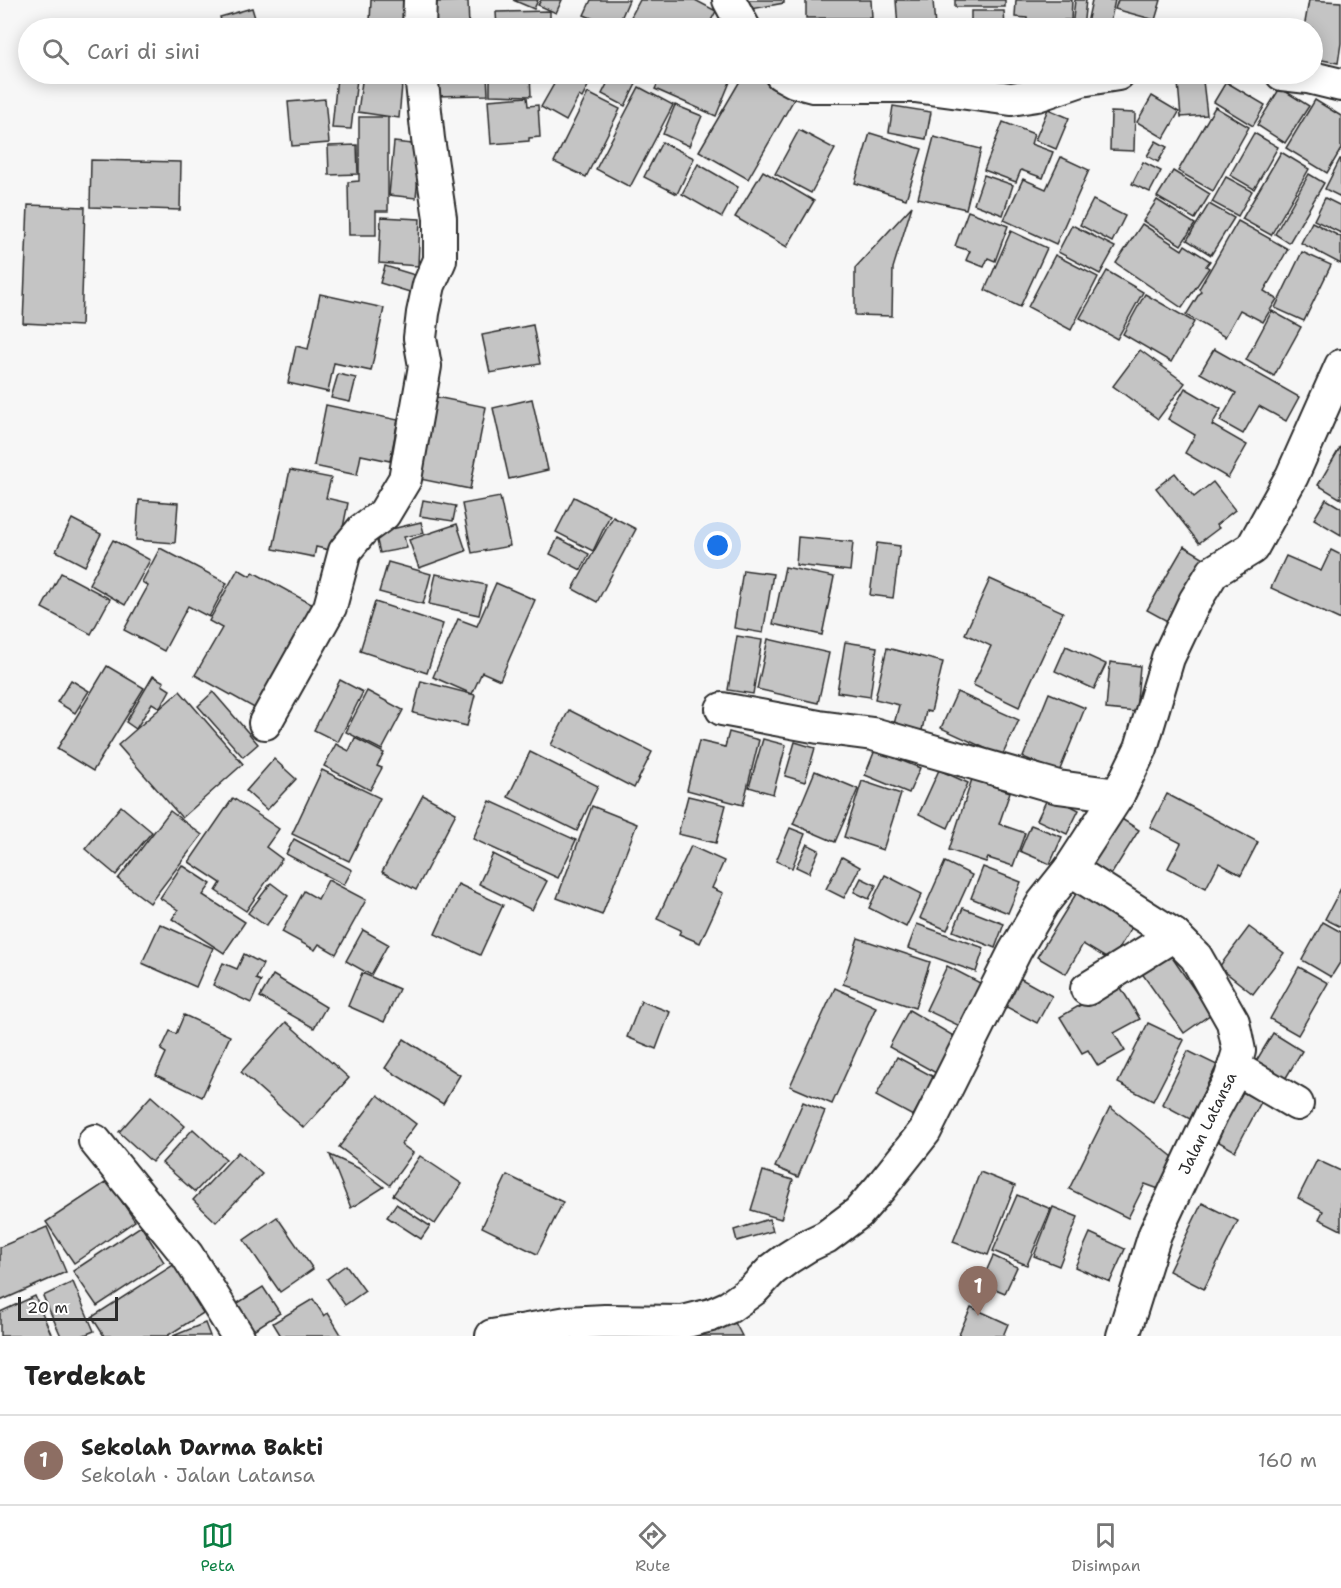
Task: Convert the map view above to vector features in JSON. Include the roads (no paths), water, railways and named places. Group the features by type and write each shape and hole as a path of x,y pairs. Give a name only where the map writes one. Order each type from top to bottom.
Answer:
{"street":[{"path":"419,18 420,0"},
{"path":"729,0 739,18"},
{"path":"1323,81 1341,85"},
{"path":"265,723 330,607 345,551 362,530 384,514 405,479 424,366 420,338 423,313 429,285 440,260 441,218 428,139 422,84"},
{"path":"805,84 813,86 915,86 1011,99 1037,95 1069,84"},
{"path":"492,1336 567,1323 683,1322 711,1315 729,1307 754,1289 772,1270 788,1258 826,1237 858,1213 880,1188 925,1131 1015,951 1043,903 1070,869 1118,795 1141,748 1168,658 1195,601 1213,572 1252,548 1292,476 1341,366"},
{"path":"722,709 819,727 873,734 1058,787 1118,795"},
{"name":"Jalan Latansa","path":"1070,869 1174,935 1196,957 1233,1022 1239,1051 1230,1080 1155,1234 1123,1336"},
{"path":"1087,989 1174,935"},
{"path":"1234,1067 1297,1104"},
{"path":"95,1141 187,1255 238,1336"}],"place":[{"name":"Sekolah Darma Bakti","path":"978,1316"}]}
